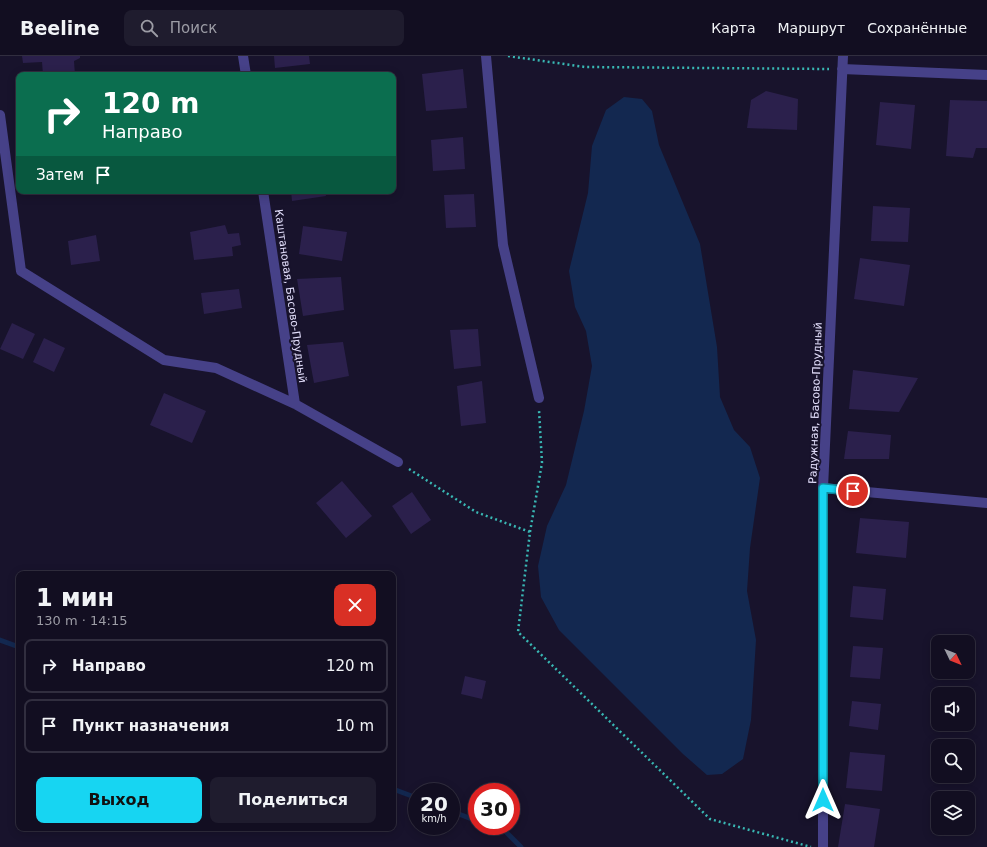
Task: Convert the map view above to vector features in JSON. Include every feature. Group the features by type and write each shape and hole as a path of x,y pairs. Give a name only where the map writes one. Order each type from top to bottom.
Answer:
{"street":[{"path":"243,56 246,72"},
{"path":"486,56 503,244 538,398"},
{"name":"Радужная, Басово-Прудный","path":"823,847 823,488 843,56"},
{"path":"842,69 987,75"},
{"path":"0,115 21,271 164,360 216,368 294,404 398,462"},
{"name":"Каштановая, Басово-Прудный","path":"263,194 294,404"},
{"path":"823,488 987,503"}],"path":[{"path":"508,56 585,67 842,69"},
{"path":"538,398 542,463 530,532 518,632 710,818 810,847"},
{"path":"398,462 476,512 530,532"}],"water":[{"path":"624,97 642,99 652,111 659,145 700,244 717,347 720,397 734,430 750,447 760,478 750,548 747,591 756,640 751,720 743,759 722,774 707,775 683,754 559,630 541,597 538,566 547,526 566,485 584,411 592,366 586,331 575,307 569,271 588,193 592,146 606,110"}],"building":[{"path":"22,56 80,56 80,58 74,61 75,72 43,72 42,62 23,63"},
{"path":"274,56 309,56 310,64 275,68"},
{"path":"463,69 467,108 426,111 422,74"},
{"path":"766,91 798,99 797,130 747,128 751,100"},
{"path":"950,100 987,101 987,148 976,148 973,158 946,156"},
{"path":"880,102 915,105 911,149 876,145"},
{"path":"463,137 465,169 433,171 431,140"},
{"path":"291,194 326,194 326,196 292,201"},
{"path":"474,194 476,227 446,228 444,195"},
{"path":"873,206 910,208 908,242 871,241"},
{"path":"225,225 228,234 239,233 241,245 232,247 233,256 194,260 190,232"},
{"path":"303,226 347,232 342,261 299,254"},
{"path":"96,235 100,261 71,265 68,241"},
{"path":"860,258 910,265 904,306 854,299"},
{"path":"341,277 344,310 303,316 297,279"},
{"path":"239,289 242,308 204,314 201,293"},
{"path":"12,323 35,334 23,359 0,349"},
{"path":"478,329 481,366 454,369 450,330"},
{"path":"44,338 65,348 54,372 33,362"},
{"path":"343,342 349,376 314,383 307,345"},
{"path":"853,370 918,378 899,412 849,409"},
{"path":"482,381 486,423 461,426 457,386"},
{"path":"164,393 206,411 192,443 150,425"},
{"path":"848,431 891,435 889,459 844,459"},
{"path":"342,481 372,516 346,538 316,503"},
{"path":"412,492 431,520 411,534 392,506"},
{"path":"860,518 909,522 906,558 856,553"},
{"path":"853,586 886,589 883,620 850,617"},
{"path":"853,646 883,648 880,679 850,677"},
{"path":"465,676 486,681 482,699 461,694"},
{"path":"852,701 881,704 878,730 849,726"},
{"path":"850,752 885,755 882,791 846,788"},
{"path":"845,804 880,809 874,847 838,847"}],"waterway":[{"path":"0,640 16,646"},
{"path":"396,790 408,795"},
{"path":"460,814 468,818"},
{"path":"509,835 521,847"}],"route":[{"path":"823,800 823,488 853,491"}]}
